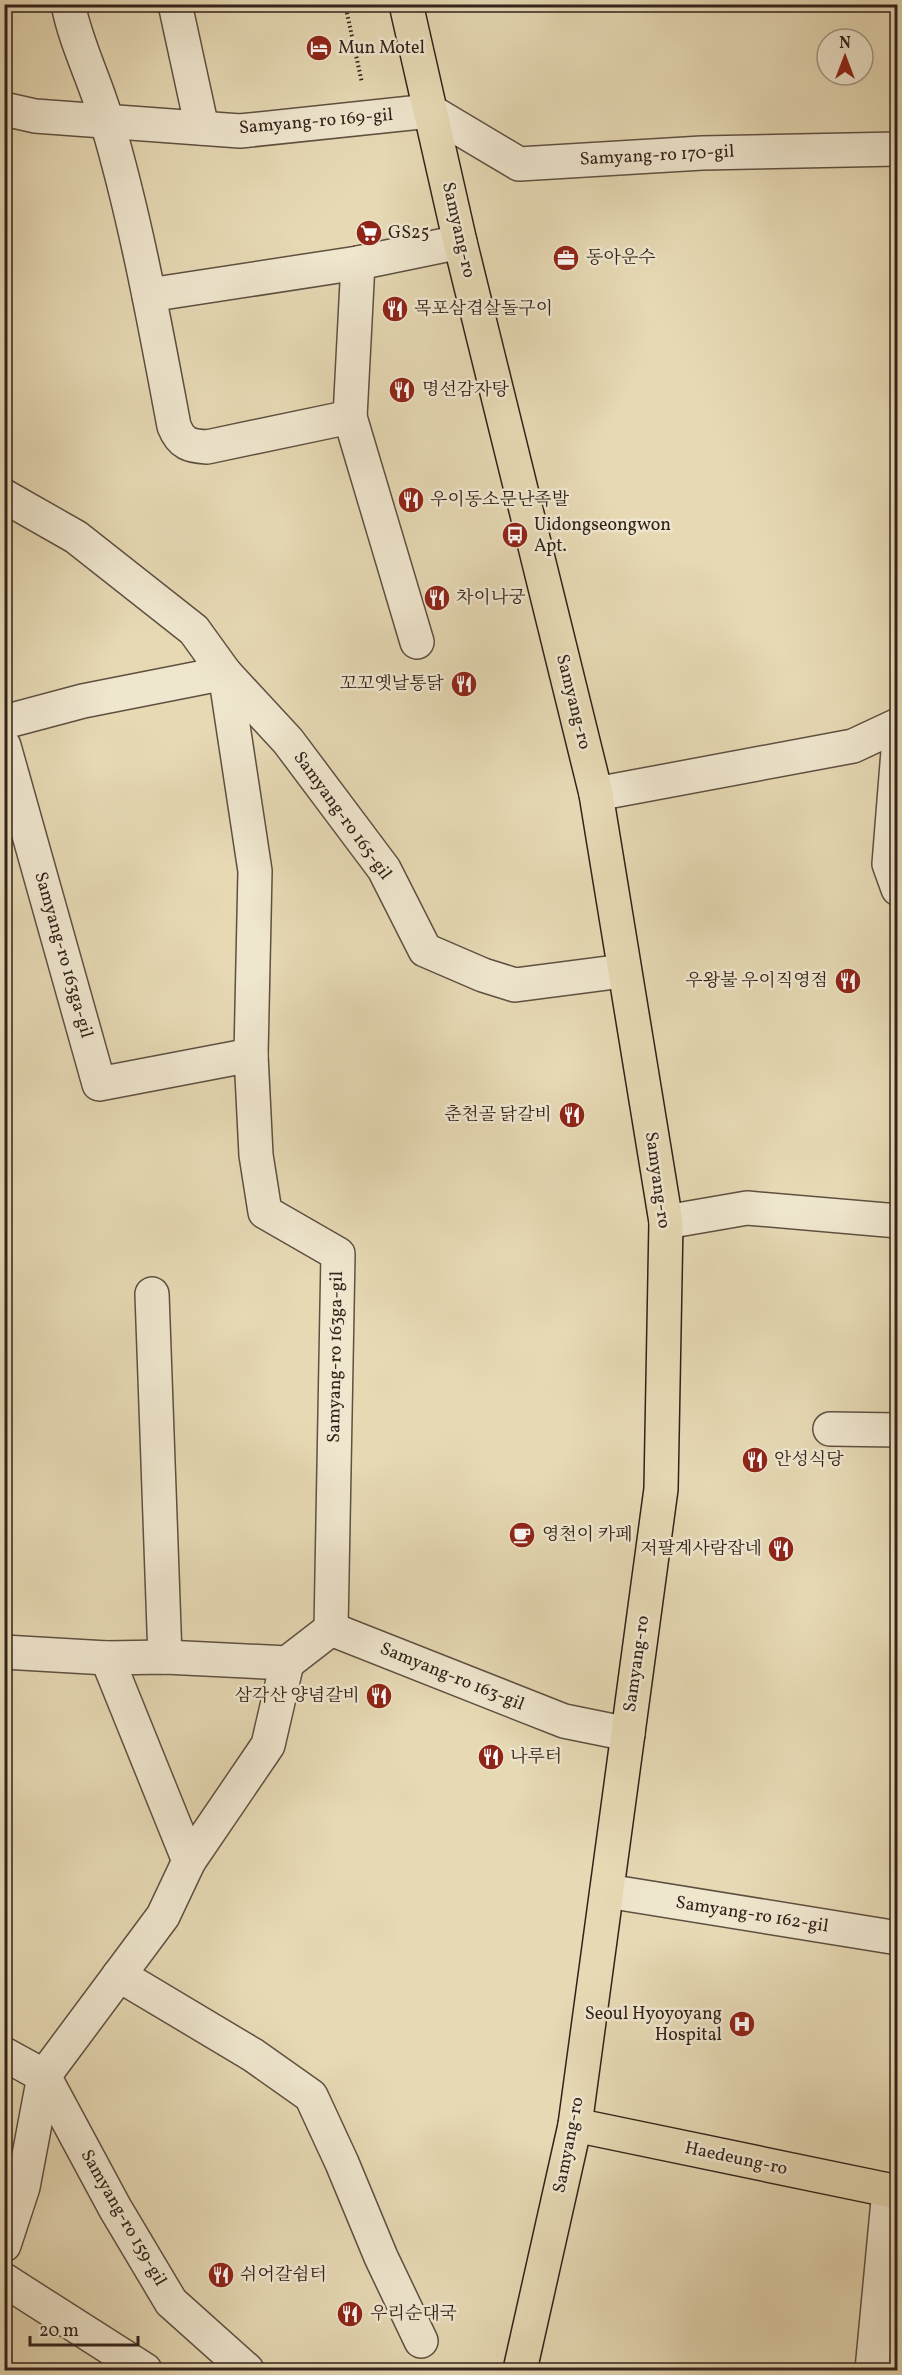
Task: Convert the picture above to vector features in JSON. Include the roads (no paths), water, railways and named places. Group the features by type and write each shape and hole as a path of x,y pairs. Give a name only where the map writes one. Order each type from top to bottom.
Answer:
{"main road":[{"name":"Samyang-ro","path":"406,4 460,242 596,794 623,971 666,1222 661,1489 575,2125 520,2370"},
{"name":"Haedeung-ro","path":"575,2125 893,2191"}],"street":[{"path":"68,4 72,25 107,121 149,295 178,437 190,446 207,447 350,417"},
{"path":"176,4 202,128"},
{"name":"Samyang-ro 169-gil","path":"4,109 35,116 240,131 430,111"},
{"name":"Samyang-ro 170-gil","path":"430,111 519,164 702,153 897,149"},
{"path":"149,295 358,263 460,242"},
{"path":"358,263 350,417 417,642"},
{"name":"Samyang-ro 165-gil","path":"4,496 76,537 194,630 225,673 288,741 384,869 425,950 483,975 515,985 623,971"},
{"path":"4,722 83,701 225,673"},
{"name":"Samyang-ro 163ga-gil","path":"225,673 255,870 251,1055 256,1155 265,1212 338,1254 331,1629"},
{"path":"596,794 853,746 897,725"},
{"name":"Samyang-ro 163ga-gil","path":"4,746 99,1084 251,1055"},
{"path":"897,751 889,864 897,889"},
{"path":"666,1222 747,1208 897,1221"},
{"path":"152,1294 165,1657"},
{"path":"830,1429 897,1430"},
{"path":"4,2245 23,2187 44,2076 163,1916 189,1861 268,1745 287,1663 331,1629"},
{"name":"Samyang-ro 163-gil","path":"331,1629 564,1721 628,1734"},
{"path":"4,1652 107,1658 165,1657 287,1663"},
{"path":"107,1658 189,1861"},
{"name":"Samyang-ro 162-gil","path":"607,1891 897,1938"},
{"path":"119,1975 253,2055 311,2096 381,2257 422,2341"},
{"path":"4,2054 44,2076"},
{"name":"Samyang-ro 159-gil","path":"44,2076 115,2208 171,2302 247,2370"},
{"path":"872,2370 893,2191"},
{"path":"4,2280 145,2370"}],"place":[{"name":"Mun Motel","path":"319,48"},
{"name":"GS25","path":"369,233"},
{"name":"동아운수","path":"566,258"},
{"name":"목포삼겹살돌구이","path":"395,309"},
{"name":"명선감자탕","path":"402,390"},
{"name":"우이동소문난족발","path":"411,500"},
{"name":"Uidongseongwon Apt.","path":"515,535"},
{"name":"차이나궁","path":"437,598"},
{"name":"꼬꼬옛날통닭","path":"464,684"},
{"name":"우왕불 우이직영점","path":"848,981"},
{"name":"춘천골 닭갈비","path":"572,1115"},
{"name":"안성식당","path":"755,1460"},
{"name":"영천이 카페","path":"522,1535"},
{"name":"저팔계사람잡네","path":"781,1549"},
{"name":"삼각산 양념갈비","path":"379,1696"},
{"name":"나루터","path":"491,1757"},
{"name":"Seoul Hyoyoyang Hospital","path":"742,2024"},
{"name":"쉬어갈쉼터","path":"221,2275"},
{"name":"우리순대국","path":"350,2314"}]}
